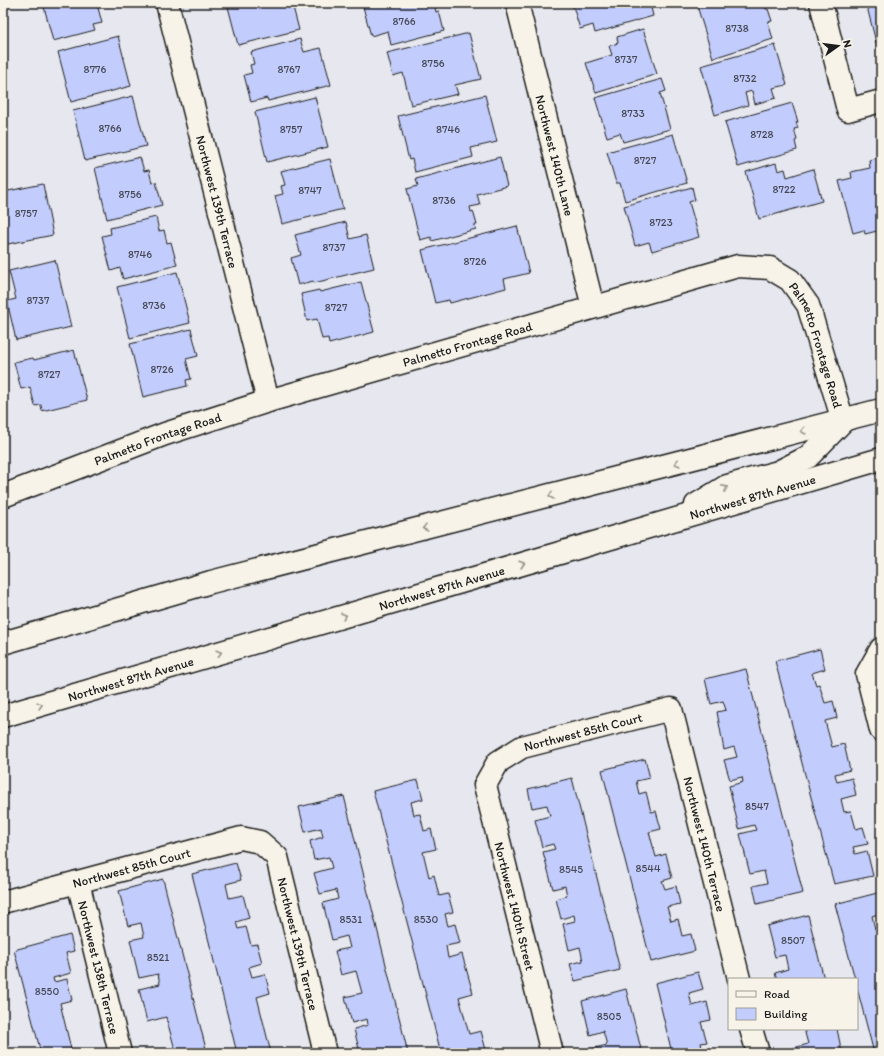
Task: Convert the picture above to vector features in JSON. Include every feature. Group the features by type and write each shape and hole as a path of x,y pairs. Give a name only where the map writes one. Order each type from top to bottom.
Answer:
{"street":[{"name":"Northwest 139th Terrace","path":"167,3 268,401"},
{"name":"Northwest 140th Lane","path":"517,3 593,307"},
{"path":"820,3 848,110 881,101"},
{"name":"Palmetto Frontage Road","path":"3,496 165,434 268,401 738,266 770,268 790,280 808,305 844,421"},
{"path":"3,643 211,582 844,421 881,410"},
{"path":"667,521 727,486 778,472 808,456 844,421"},
{"name":"Northwest 87th Avenue","path":"3,716 881,459"},
{"path":"881,649 867,674 881,730"},
{"name":"Northwest 85th Court","path":"498,762 522,747 671,709"},
{"name":"Northwest 140th Terrace","path":"671,709 739,978"},
{"name":"Northwest 140th Street","path":"498,762 485,785 552,1053"},
{"name":"Northwest 85th Court","path":"3,902 241,838 260,842"},
{"name":"Northwest 139th Terrace","path":"260,842 277,857 325,1053"},
{"name":"Northwest 138th Terrace","path":"78,882 120,1053"},
{"path":"752,1030 758,1053"}],"building":[{"path":"43,3 102,3 97,4 102,23 93,25 95,30 53,41"},
{"path":"227,3 292,3 299,30 238,45"},
{"path":"362,3 434,3 436,12 439,11 444,31 391,45 388,31 371,36"},
{"path":"572,3 650,3 653,16 595,33 593,25 580,29"},
{"path":"717,3 764,3 766,9 768,9 772,21 768,22 773,39 713,58 698,9"},
{"path":"866,3 881,3 881,49 878,50"},
{"path":"643,29 657,74 596,93 586,63 612,55 609,46 618,43 617,37"},
{"path":"469,33 481,79 455,85 458,94 411,105 403,73 393,76 387,53"},
{"path":"118,36 131,86 71,102 58,52"},
{"path":"300,39 304,52 321,48 331,85 268,101 267,98 251,102 244,75 252,73 250,65 254,64 251,52"},
{"path":"775,45 787,85 773,88 776,98 755,104 752,91 745,93 748,105 715,115 701,66"},
{"path":"662,79 666,91 660,93 670,129 623,142 620,133 607,137 595,98"},
{"path":"485,95 497,142 471,148 473,157 415,172 412,159 409,160 398,116"},
{"path":"133,96 146,146 85,161 73,111"},
{"path":"315,97 328,147 267,162 255,112"},
{"path":"792,103 798,122 796,122 798,128 794,129 797,140 795,141 797,150 738,167 725,122"},
{"path":"673,134 687,183 625,201 620,183 616,183 607,152"},
{"path":"140,157 144,171 149,170 152,183 156,182 162,205 107,219 95,168"},
{"path":"500,157 507,186 477,194 480,205 470,207 471,212 473,211 477,225 474,225 476,229 432,241 431,237 420,240 407,189 418,186 416,179"},
{"path":"881,157 881,230 865,234 864,230 853,233 839,181 852,178 851,172 870,168 869,160"},
{"path":"330,159 343,209 282,224 275,196 283,194 281,186 285,185 281,171"},
{"path":"776,163 778,171 785,169 787,177 813,169 822,201 759,219 746,172"},
{"path":"43,184 53,235 3,245 3,192"},
{"path":"692,187 695,200 689,202 699,237 652,251 649,242 635,246 624,206"},
{"path":"156,217 159,231 164,230 167,243 171,242 177,265 123,279 120,268 111,271 102,236 111,234 110,228"},
{"path":"346,222 350,239 366,235 374,268 314,283 313,281 298,285 291,258 301,255 295,235"},
{"path":"517,226 529,273 504,279 506,288 450,303 449,300 435,303 422,250"},
{"path":"55,260 71,327 16,340 7,301 16,299 9,271"},
{"path":"177,272 190,323 130,338 117,287"},
{"path":"361,282 374,332 329,344 328,338 322,339 317,319 307,321 301,294 319,290 320,292"},
{"path":"191,329 198,356 186,359 191,379 186,380 187,386 143,397 130,344"},
{"path":"74,350 87,400 42,411 41,405 35,406 30,387 21,389 14,362 33,358 34,360"},
{"path":"820,649 825,669 812,673 816,685 819,684 825,703 833,701 837,718 825,721 832,747 844,744 850,770 835,774 837,782 852,778 856,795 841,799 844,812 851,811 856,829 863,827 868,844 853,847 855,854 867,851 873,876 834,884 775,661"},
{"path":"746,669 803,893 757,904 753,886 767,883 764,871 750,874 740,834 756,830 754,825 739,829 729,786 743,782 742,777 730,780 724,760 737,757 734,747 724,750 717,712 726,710 723,701 711,704 705,679"},
{"path":"645,759 650,778 636,781 639,794 646,792 651,812 656,811 661,829 649,832 656,857 666,854 672,878 662,881 665,889 676,886 680,904 667,907 671,921 678,919 682,936 691,934 695,951 651,962 602,770"},
{"path":"572,778 620,970 575,981 570,964 583,961 580,947 569,950 563,924 575,921 574,915 561,919 556,899 567,896 565,886 553,889 543,852 555,849 553,844 542,847 535,820 550,816 547,805 532,808 528,789"},
{"path":"418,780 423,799 411,802 414,815 420,814 424,831 431,829 436,849 423,852 429,877 434,875 439,896 448,894 453,912 445,914 448,926 455,924 460,943 446,946 448,958 462,954 473,993 459,997 469,1034 481,1031 486,1050 474,1053 441,1053 373,791"},
{"path":"344,796 408,1053 360,1053 354,1029 368,1025 367,1019 352,1023 345,997 362,993 356,971 341,975 335,951 350,948 347,936 332,940 323,903 338,899 336,890 320,894 314,873 332,868 329,857 314,860 310,841 323,837 321,828 305,832 299,807"},
{"path":"236,863 241,880 226,884 229,898 243,895 249,918 236,922 238,929 246,927 251,945 257,944 262,963 249,967 252,977 265,974 270,993 257,997 271,1053 237,1053 192,874"},
{"path":"163,879 207,1053 176,1053 166,1017 147,1022 139,989 160,984 158,974 139,978 130,940 144,937 141,923 128,926 119,891"},
{"path":"881,892 881,913 872,916 875,929 881,928 881,1053 874,1053 858,992 858,978 855,978 835,904"},
{"path":"808,915 824,978 777,978 775,973 788,969 785,955 775,957 767,926"},
{"path":"70,935 74,951 66,953 71,973 53,978 54,982 67,979 72,1000 60,1003 72,1053 41,1053 14,950"},
{"path":"698,972 703,989 689,993 692,1006 707,1002 711,1020 701,1022 707,1042 701,1043 703,1053 672,1053 655,983"},
{"path":"626,989 642,1053 592,1053 591,1049 607,1045 603,1031 590,1035 582,1001"},
{"path":"804,1030 837,1030 842,1053 791,1053 790,1049 808,1044"},
{"path":"3,1037 7,1053 3,1053"},
{"path":"284,1049 285,1053 271,1053"}]}
